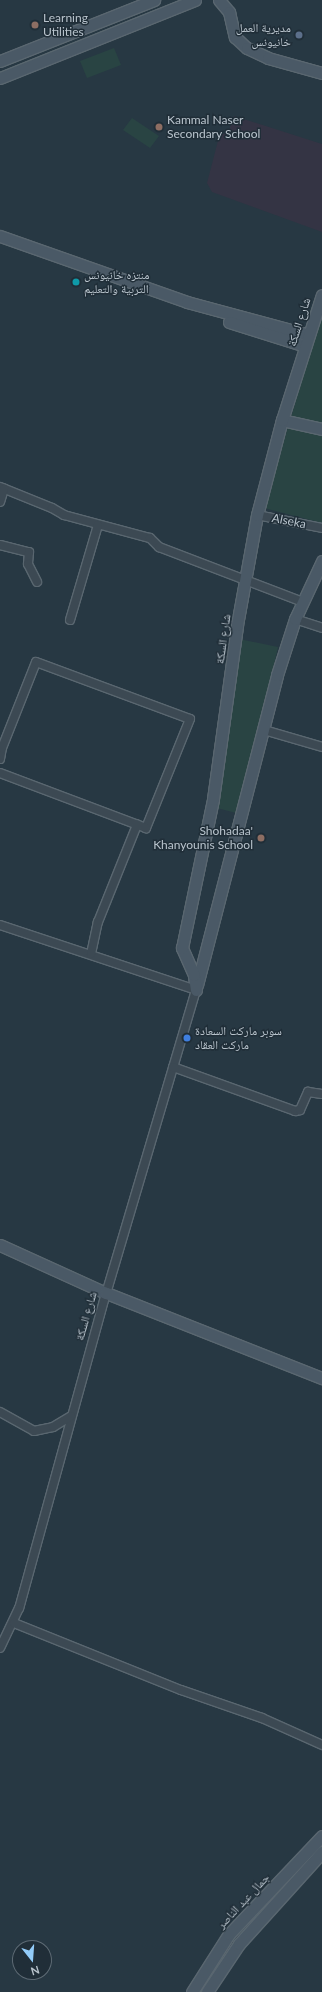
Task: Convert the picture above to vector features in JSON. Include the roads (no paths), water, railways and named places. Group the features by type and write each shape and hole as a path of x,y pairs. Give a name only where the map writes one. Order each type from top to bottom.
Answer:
{"main road":[{"path":"0,61 154,0"},
{"path":"0,78 195,0"},
{"path":"219,0 229,12 235,38 248,48 268,58 322,73"},
{"path":"0,236 187,302 309,335"},
{"path":"0,242 305,346"},
{"name":"شارع السكة","path":"196,990 194,975 182,948 213,799 237,626 257,515 282,420 322,295"},
{"path":"282,420 322,429"},
{"name":"شارع السكة","path":"196,990 277,675 295,619 322,561"},
{"path":"0,1245 106,1293 322,1378"},
{"name":"جمال عبد الناصر","path":"192,1992 229,1934 322,1836"},
{"name":"جمال عبد الناصر","path":"207,1992 239,1944 322,1852"}],"street":[{"path":"0,502 2,488 52,508 64,515 150,538 159,547 302,602"},
{"name":"Alseka","path":"257,515 322,528"},
{"path":"70,620 98,525"},
{"path":"0,545 29,552 28,564 37,582"},
{"path":"295,619 322,628"},
{"path":"0,759 1,748 36,662 190,719 146,828 0,772"},
{"path":"264,730 322,747"},
{"path":"91,954 98,922 137,825"},
{"path":"0,925 196,990"},
{"name":"شارع السكة","path":"0,1648 14,1623 106,1293 196,990"},
{"path":"173,1067 296,1111 300,1110 308,1092 322,1094"},
{"path":"0,1412 34,1431 53,1427 71,1416"},
{"path":"14,1623 181,1690 262,1718 322,1745"}],"place":[{"name":"Learning Utilities","path":"35,25"},
{"name":"مديرية العمل خانيونس","path":"299,35"},
{"name":"Kammal Naser Secondary School","path":"159,127"},
{"name":"منتزه خانيونس التربية والتعليم","path":"76,282"},
{"name":"Shohadaa' Khanyounis School","path":"261,838"},
{"name":"سوبر ماركت السعادة ماركت العقاد","path":"187,1038"}]}
